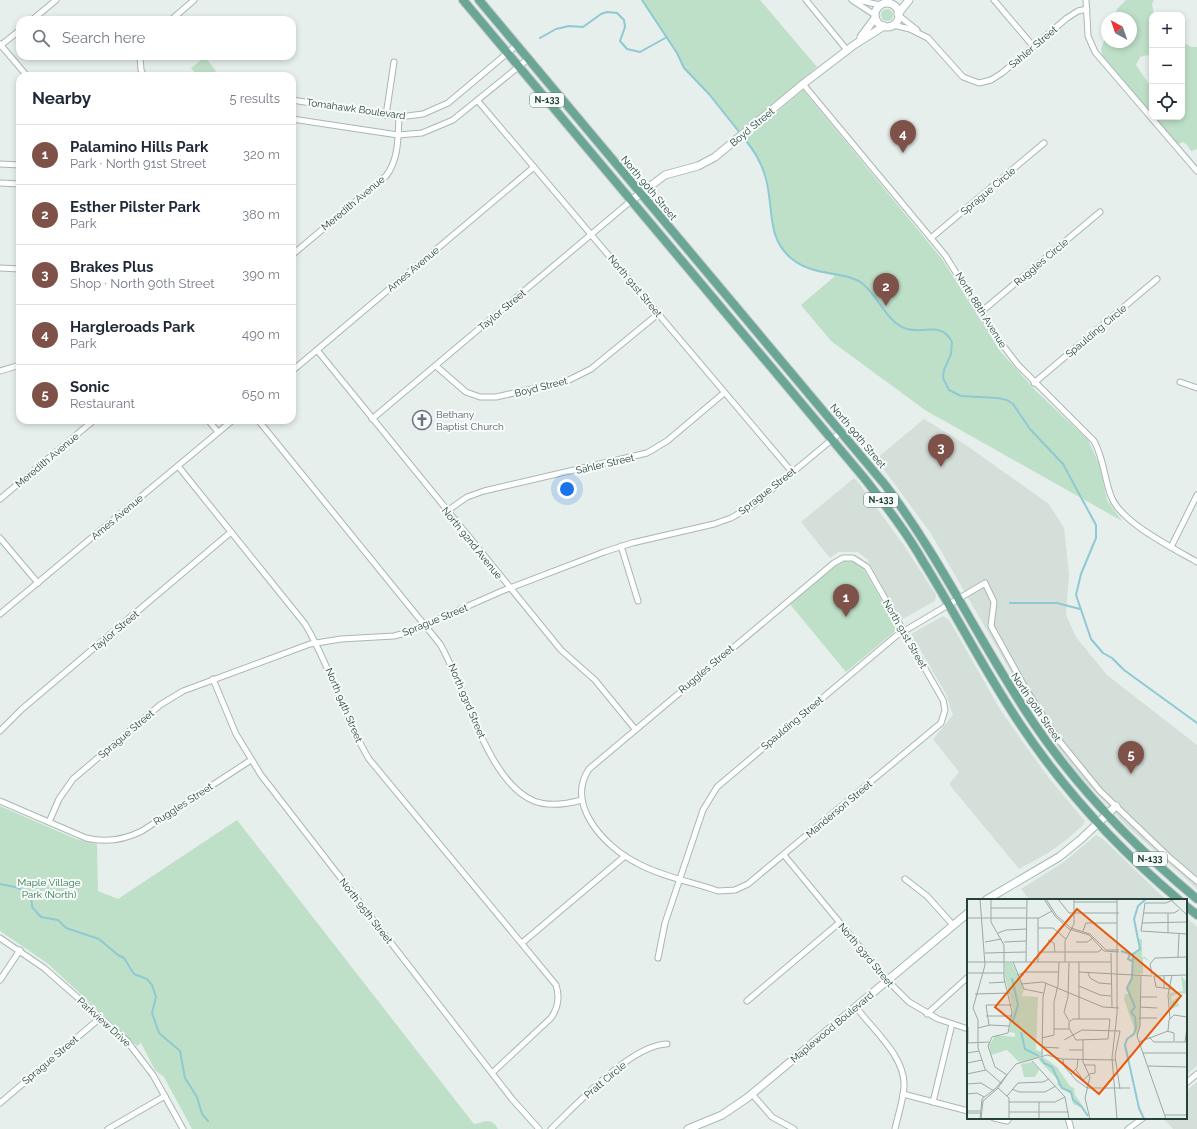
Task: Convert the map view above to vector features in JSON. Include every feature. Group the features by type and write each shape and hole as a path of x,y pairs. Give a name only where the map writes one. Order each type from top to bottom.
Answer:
{"main road":[{"name":"N-133","path":"463,0 832,439 896,519 1020,724 1047,762 1098,822 1135,861 1178,899"},
{"name":"North 90th Street","path":"479,0 841,432 903,509 921,535 1005,678 1036,726 1063,762 1107,814 1146,855 1197,899"},
{"path":"1187,907 1197,915"}],"street":[{"path":"37,16 56,0"},
{"path":"175,16 194,0"},
{"path":"806,0 847,50"},
{"path":"852,0 875,17 878,22 884,26"},
{"path":"858,0 880,5 891,4 900,0"},
{"path":"909,0 893,25 922,35"},
{"path":"994,0 1033,46"},
{"path":"1086,0 1088,36 1095,52 1197,171"},
{"path":"891,4 897,9 898,15 922,35"},
{"name":"Boyd Street","path":"854,45 875,17 880,5"},
{"name":"Sahler Street","path":"922,35 932,41 963,78 979,82 996,77 1074,13 1086,9"},
{"name":"Boyd Street","path":"632,200 666,175 702,164 725,149 803,84 847,50 884,26 893,25"},
{"path":"16,33 0,45 24,72"},
{"name":"Tomahawk Boulevard","path":"296,101 386,115 416,116 439,109 448,103 517,45"},
{"name":"Tomahawk Boulevard","path":"296,120 398,135 422,133 443,126 453,120 528,59"},
{"path":"140,60 142,72"},
{"path":"386,115 394,62"},
{"name":"North 88th Avenue","path":"803,84 931,238 957,272 1005,349 1034,383 1085,430 1094,441 1101,454 1110,496 1122,515 1197,562"},
{"name":"North 91st Street","path":"478,100 792,472"},
{"name":"Meredith Avenue","path":"296,252 386,176 394,162 399,116"},
{"name":"Sprague Circle","path":"931,238 1044,144"},
{"path":"0,164 16,165"},
{"name":"Ames Avenue","path":"296,367 534,167"},
{"path":"0,183 16,184"},
{"name":"Taylor Street","path":"372,418 436,366 632,200"},
{"name":"Ruggles Circle","path":"981,312 1100,212"},
{"path":"0,268 16,269"},
{"name":"Spaulding Circle","path":"1034,383 1157,279"},
{"name":"Boyd Street","path":"436,366 466,392 480,398 496,397 567,381 591,369 658,314"},
{"name":"North 92nd Avenue","path":"316,350 561,650 595,680 635,729"},
{"path":"0,371 16,366"},
{"path":"1180,382 1197,388"},
{"name":"Sahler Street","path":"447,511 467,497 484,491 647,453 667,442 724,393"},
{"name":"Meredith Avenue","path":"0,499 89,424"},
{"path":"211,424 218,432"},
{"name":"Ames Avenue","path":"0,614 228,424"},
{"name":"North 93rd Street","path":"261,424 426,625 448,658 492,759 512,785 526,797 538,802 556,804 582,800"},
{"name":"Sprague Street","path":"49,822 65,790 83,769 160,705 183,691 316,643 342,639 394,636 426,625 510,588 621,546 714,524 731,518 752,506 841,432"},
{"name":"North 94th Street","path":"178,466 288,602 316,643 346,718 369,759 553,980 558,996 557,1008 551,1018 492,1073"},
{"path":"1171,547 1197,495"},
{"name":"Taylor Street","path":"0,731 22,708 231,532"},
{"path":"0,538 38,583"},
{"path":"621,546 638,601"},
{"name":"Ruggles Street","path":"582,800 582,784 589,769 834,563 843,558 853,558"},
{"name":"North 91st Street","path":"853,558 867,567 904,630 943,700 945,710 944,717"},
{"name":"Spaulding Street","path":"658,958 665,923 703,810 717,786 904,630 985,583 994,602 994,612 990,620 991,626 1027,691 1043,717 1073,758 1100,791 1116,806"},
{"name":"North 95th Street","path":"213,679 234,729 251,760 271,789 512,1099 539,1129"},
{"name":"Manderson Street","path":"680,878 718,891 727,892 748,884 937,727 944,717"},
{"name":"Ruggles Street","path":"0,801 86,838 112,840 130,837 142,831 251,760"},
{"path":"582,800 584,809 592,824 611,845 625,856 642,866 680,878"},
{"path":"988,899 1059,856 1080,840 1116,806 1197,882"},
{"name":"North 93rd Street","path":"784,855 888,981 909,1002 927,1014 967,1029"},
{"path":"522,943 625,856"},
{"path":"906,879 927,896 953,925"},
{"name":"Maplewood Boulevard","path":"688,1129 722,1114 752,1094 967,914"},
{"path":"747,1001 839,923"},
{"name":"Parkview Drive","path":"0,938 20,950 44,968 136,1052 153,1074 183,1129"},
{"path":"0,980 20,950"},
{"path":"927,1014 967,978"},
{"path":"856,1007 898,1061 904,1078 903,1094 895,1129"},
{"name":"Sprague Street","path":"0,1103 100,1018"},
{"path":"933,1102 952,1024"},
{"name":"Pratt Circle","path":"551,1129 598,1084 624,1063 650,1047 657,1044 667,1044"},
{"path":"1187,1082 1197,1074"},
{"path":"752,1094 772,1117 794,1129"},
{"path":"903,1094 967,1111"},
{"path":"108,1129 165,1096"},
{"path":"998,1119 1007,1121 1008,1119"},
{"path":"1068,1119 1071,1129"},
{"path":"1128,1129 1142,1119"}],"shaded area":[{"path":"924,419 963,443 1049,504 1064,528 1069,574 1066,615 1076,637 1107,675 1197,745 1197,889 1125,824 1080,776 1060,750 1030,705 930,532 876,459"},
{"path":"854,478 905,547 936,595 935,601 901,620 867,559 858,552 838,552 830,558 801,522"},
{"path":"943,616 949,620 1000,709 1049,778 1085,821 1082,826 1065,841 1048,853 1019,869 949,784 959,772 933,739 953,715 946,694 911,634"},
{"path":"1096,835 1103,839 1165,899 1029,899 1021,889 1064,862"},
{"path":"1187,918 1197,927 1197,1066 1187,1074"},
{"path":"1197,1082 1197,1129 1173,1129 1164,1119 1187,1119 1187,1090"}],"green space":[{"path":"642,0 760,0 817,67 739,131 709,94 684,68 677,53"},
{"path":"1126,0 1154,0 1152,4 1153,12 1149,12 1149,55 1140,57 1136,65 1149,84 1149,112 1102,55 1101,48 1137,48 1137,12 1116,12"},
{"path":"887,9 891,11 893,15 891,19 887,21 883,19 881,15 883,11"},
{"path":"1185,44 1191,47 1197,47 1197,149 1191,151 1183,142 1178,144 1173,142 1155,120 1185,120"},
{"path":"201,60 207,60 216,71 194,72 191,68"},
{"path":"803,90 942,259 1001,352 1036,391 1088,440 1099,464 1107,500 1122,521 925,410 831,341 801,305 835,276 806,268 791,259 783,251 778,242 772,223 769,189 766,175 757,156 745,139"},
{"path":"840,562 855,562 863,568 897,627 894,632 846,672 789,603"},
{"name":"Maple Village Park (North)","path":"0,806 76,839 97,844 98,891 118,899 237,820 474,1124 488,1121 496,1125 498,1129 192,1129 164,1077 155,1070 141,1043 137,1046 47,963 0,931"}],"waterway":[{"path":"642,0 677,53 684,68 709,94 740,133"},
{"path":"540,38 556,29 569,26 583,27 601,14 607,12 617,13 624,20 625,27 620,41 627,49 640,52 667,37"},
{"path":"743,137 754,152 762,167 766,179 774,232 784,251 792,259 810,269 847,277 863,284 888,315 900,326 914,330 938,330 943,332 952,342 951,354 944,370 943,378 949,390 961,396 998,398 1007,400 1013,404 1030,429 1063,464 1096,525 1096,538 1081,574 1076,595 1091,639 1103,653 1112,658 1124,670 1197,723"},
{"path":"1010,603 1057,603 1080,609"},
{"path":"0,884 26,892 30,896 32,907 41,917 58,920 66,928 99,939 118,955 124,958 134,974 147,979 152,985 156,997 152,1013 159,1033 180,1051 185,1078 197,1097 202,1114 208,1121"}],"place":[{"name":"Hargleroads Park","path":"903,153"},
{"name":"Esther Pilster Park","path":"886,306"},
{"name":"Bethany Baptist Church","path":"422,420"},
{"name":"Brakes Plus","path":"941,467"},
{"name":"Palamino Hills Park","path":"846,617"},
{"name":"Sonic","path":"1131,774"}]}
